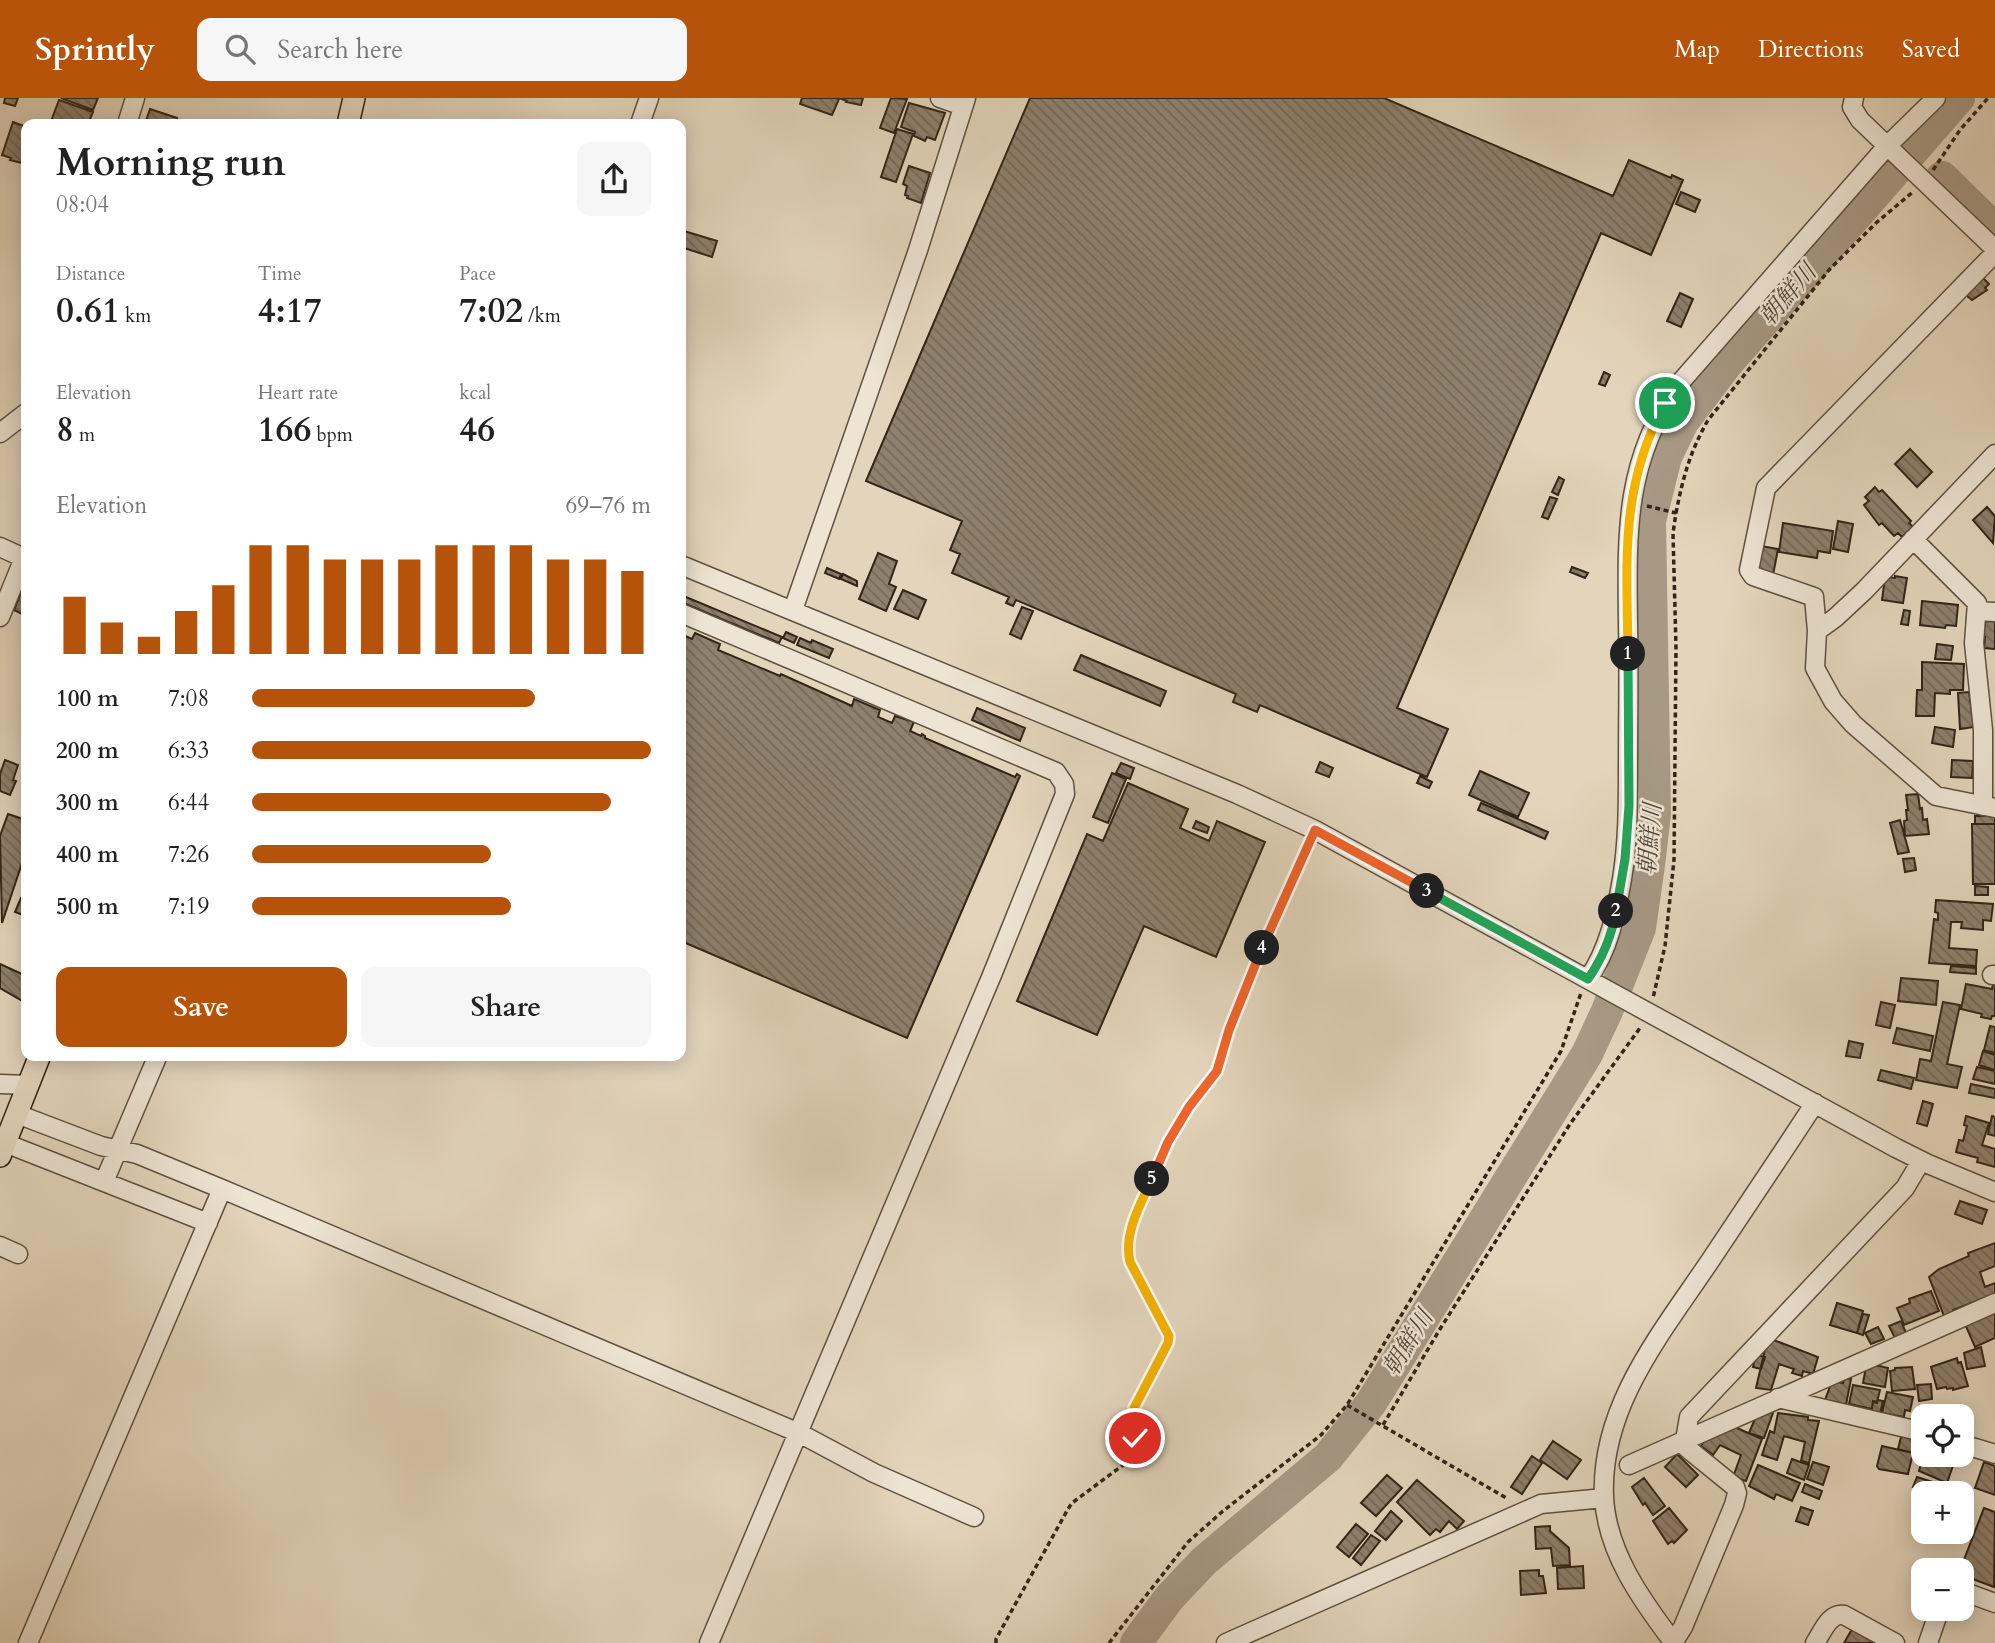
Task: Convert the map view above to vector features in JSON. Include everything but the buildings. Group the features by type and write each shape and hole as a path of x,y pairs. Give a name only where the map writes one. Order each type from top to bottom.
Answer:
{"main road":[{"path":"349,119 354,98"},
{"path":"3,1150 38,1061"}],"street":[{"path":"129,119 135,98"},
{"path":"642,119 649,98"},
{"path":"793,610 918,250 965,102 940,98"},
{"path":"1594,982 1614,922 1625,859 1629,806 1628,526 1638,467 1657,420 1678,385 1890,146 1936,98"},
{"path":"1847,100 1860,120 1890,146 1995,251 1766,488 1749,573 1814,597 1817,631 1815,668 1833,701 1853,724 1936,796 1989,807 1974,643 1986,611 1913,538"},
{"path":"0,433 21,417"},
{"path":"1817,631 1835,618 1995,454"},
{"path":"0,547 21,557"},
{"path":"0,617 21,565"},
{"path":"686,567 1237,794 1315,830 1921,1161 1995,1192"},
{"path":"686,615 1056,772 1064,784 1065,794 709,1643"},
{"path":"104,1182 155,1061"},
{"path":"0,1084 29,1085"},
{"path":"1815,1103 1644,1360 1610,1434 1604,1467 1604,1498 1614,1545 1652,1613 1673,1643 1683,1627 1737,1493 1735,1487 1687,1448 1687,1421 1905,1188 1921,1161"},
{"path":"17,1114 118,1150 137,1154 222,1189 799,1433 874,1474 974,1517"},
{"path":"3,1150 104,1182 208,1223"},
{"path":"28,1643 222,1189"},
{"path":"0,1246 18,1254"},
{"path":"1629,1465 1995,1303"},
{"path":"1778,1398 1911,1429"},
{"path":"1974,1448 1995,1454"},
{"path":"1226,1643 1541,1504 1604,1498"},
{"path":"1974,1595 1995,1603"},
{"path":"1815,1643 1831,1619 1838,1614 1895,1643"},
{"path":"1927,1643 1935,1621"}],"path":[{"path":"1637,503 1674,512 1684,471 1708,420 1829,270 1943,158 1960,130 1988,98"},
{"path":"996,1643 1068,1508 1119,1470 1135,1444 1134,1408 1168,1343 1169,1336 1130,1262 1128,1243 1138,1212 1168,1142 1189,1107 1217,1071 1229,1030 1267,935 1315,830"},
{"path":"1109,1643 1188,1542 1223,1511 1321,1436 1348,1406 1561,1051 1581,992 1594,982"},
{"path":"1348,1406 1527,1510"}],"waterway":[{"name":"朝鮮川","path":"1136,1643 1169,1598 1204,1561 1328,1457 1371,1403 1587,1054 1640,928 1649,865 1655,814 1650,521 1666,457 1683,422 1726,365 1959,98"},
{"path":"1942,177 1995,229"}],"route":[{"path":"1135,1438 1134,1408 1168,1343 1169,1336 1130,1262 1128,1243 1138,1212 1168,1142 1189,1107 1217,1071 1229,1030 1267,935 1315,830 1588,979 1598,965 1614,922 1625,859 1629,806 1630,502 1638,467 1665,403"}]}
